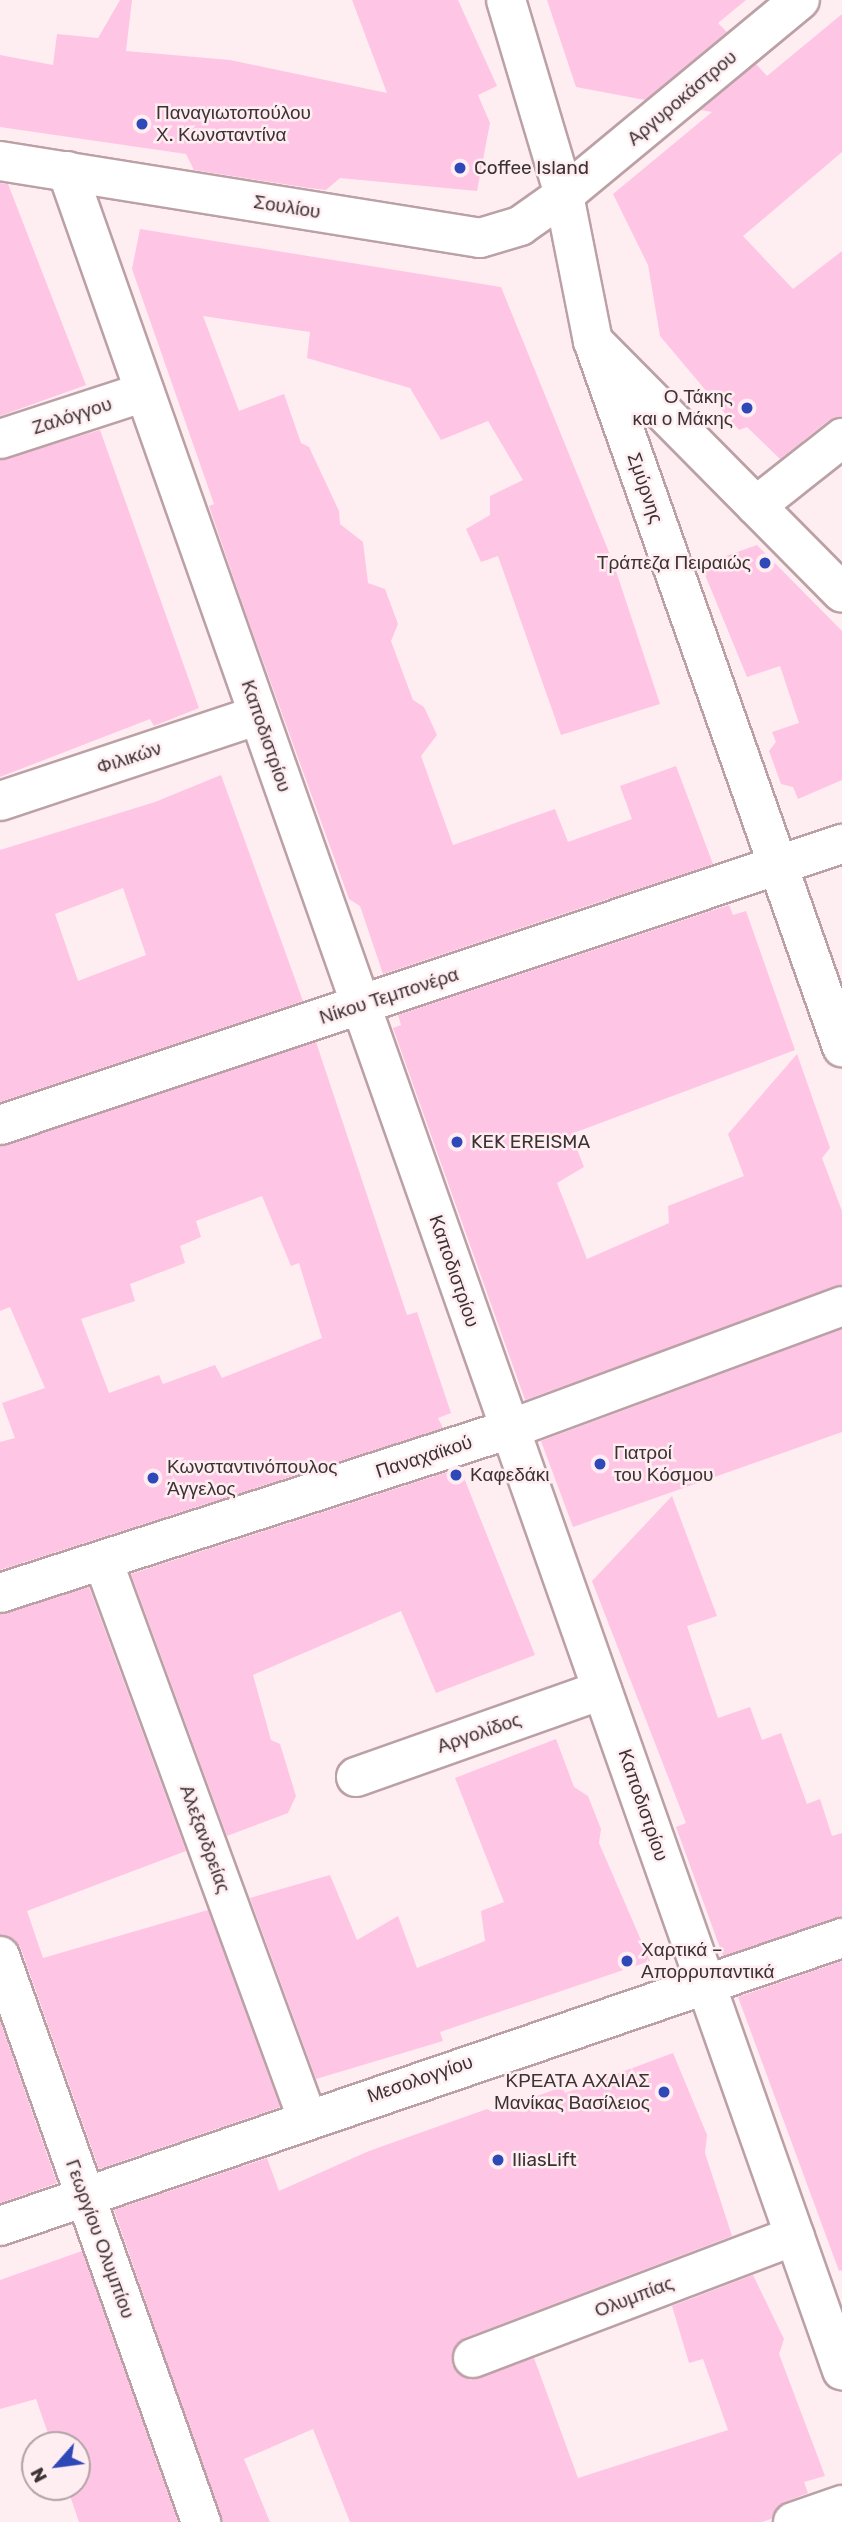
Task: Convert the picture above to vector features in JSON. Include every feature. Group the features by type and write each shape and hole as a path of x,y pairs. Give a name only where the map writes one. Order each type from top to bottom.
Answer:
{"street":[{"name":"Σμύρνης","path":"506,0 564,195 593,341 842,1047"},
{"name":"Αργυροκάστρου","path":"564,195 800,0"},
{"name":"Σουλίου","path":"0,161 480,238 520,226 564,195"},
{"name":"Καποδιστρίου","path":"67,171 842,2370"},
{"path":"593,341 842,593"},
{"name":"Ζαλόγγου","path":"0,439 145,392"},
{"path":"757,506 842,438"},
{"name":"Φιλικών","path":"0,801 258,715"},
{"name":"Νίκου Τεμπονέρα","path":"0,1125 842,844"},
{"name":"Παναχαϊκού","path":"0,1593 510,1429 842,1306"},
{"name":"Αλεξανδρείας","path":"103,1561 307,2118"},
{"name":"Αργολίδος","path":"356,1777 602,1690"},
{"name":"Μεσολογγίου","path":"0,2226 307,2118 842,1938"},
{"name":"Γεωργίου Ολυμπίου","path":"0,1956 201,2522"},
{"name":"Ολυμπίας","path":"473,2358 795,2236"},
{"path":"793,2522 842,2505"}],"building":[{"path":"120,0 132,0 126,51 230,60 387,93 352,0 458,0 497,86 478,95 490,123 477,191 340,178 326,190 309,188 194,170 186,154 0,127 0,55 53,65 57,34 98,38"},
{"path":"547,0 746,0 718,23 727,32 645,100 576,87"},
{"path":"842,14 842,152 743,236 793,289 842,251 842,416 828,421 780,459 747,427 739,430 660,336 648,265 613,194 712,112 701,110 756,64 767,76"},
{"path":"0,183 8,184 86,385 0,416"},
{"path":"140,229 501,287 613,562 660,704 561,735 498,556 481,562 466,529 490,515 490,496 523,480 488,421 441,440 410,388 307,358 310,332 203,316 239,411 284,394 301,443 309,447 339,511 340,524 363,542 368,583 385,589 398,624 391,641 413,700 424,707 437,735 421,756 453,845 555,809 568,842 632,819 620,786 676,766 713,864 383,974 360,906 349,899 209,506 214,504 132,269"},
{"path":"100,430 199,708 154,726 150,719 0,777 0,460"},
{"path":"757,545 842,631 842,780 798,799 793,787 781,784 769,751 776,742 772,732 799,723 780,666 747,677 701,565"},
{"path":"221,775 303,1001 0,1102 0,850 155,802","holes":["123,888 146,955 78,981 55,914"]},
{"path":"729,905 733,915 746,911 795,1050 571,1134 584,1167 557,1183 587,1259 669,1223 668,1206 744,1176 728,1134 797,1054 830,1148 822,1158 842,1211 842,1285 525,1400 393,1028 401,1025 398,1015"},
{"path":"316,1042 407,1315 417,1312 451,1413 438,1418 443,1428 0,1570 0,1442 15,1438 2,1403 45,1388 10,1307 0,1311 0,1146","holes":["262,1196 291,1266 299,1263 322,1338 222,1378 215,1365 163,1384 159,1375 109,1393 81,1319 135,1301 130,1284 185,1263 180,1246 201,1237 196,1221"]},
{"path":"842,1329 842,1432 573,1527 541,1441"},
{"path":"460,1468 535,1655 436,1693 401,1611 253,1675 271,1740 280,1744 296,1796 288,1813 227,1836 131,1574"},
{"path":"672,1496 717,1616 687,1626 718,1718 750,1707 762,1740 781,1733 807,1804 820,1799 832,1836 842,1833 842,1917 723,1956 676,1827 686,1823 592,1581"},
{"path":"89,1587 186,1851 27,1911 43,1958 208,1910 280,2107 99,2169 21,1949 14,1939 0,1935 0,1614"},
{"path":"556,1739 574,1787 588,1796 601,1829 599,1843 650,1961 440,2032 443,2041 316,2079 250,1898 330,1875 357,1940 398,1916 417,1968 485,1941 481,1911 504,1902 455,1778"},
{"path":"842,1961 842,2270 839,2271 738,1997"},
{"path":"0,2021 57,2183 0,2203"},
{"path":"673,2053 707,2135 705,2153 732,2236 465,2338 456,2345 452,2365 470,2380 534,2358 578,2478 728,2430 703,2359 689,2363 672,2306 753,2275 784,2339 779,2354 825,2476 804,2482 808,2493 785,2502 771,2519 762,2522 350,2522 313,2429 244,2459 270,2522 222,2522 114,2210 267,2158 279,2191 369,2151 487,2109 493,2112 562,2087 565,2093"},
{"path":"82,2251 178,2522 79,2522 72,2501 91,2501 91,2431 47,2431 36,2399 0,2409 0,2280"}],"place":[{"name":"Παναγιωτοπούλου Χ. Κωνσταντίνα","path":"142,124"},
{"name":"Coffee Island","path":"460,168"},
{"name":"Ο Τάκης και ο Μάκης","path":"747,408"},
{"name":"Τράπεζα Πειραιώς","path":"765,563"},
{"name":"KEK EREISMA","path":"457,1142"},
{"name":"Γιατροί του Κόσμου","path":"600,1464"},
{"name":"Καφεδάκι","path":"456,1475"},
{"name":"Κωνσταντινόπουλος Άγγελος","path":"153,1478"},
{"name":"Χαρτικά – Απορρυπαντικά","path":"627,1961"},
{"name":"ΚΡΕΑΤΑ ΑΧΑΙΑΣ Μανίκας Βασίλειος","path":"664,2092"},
{"name":"IliasLift","path":"498,2160"}]}
